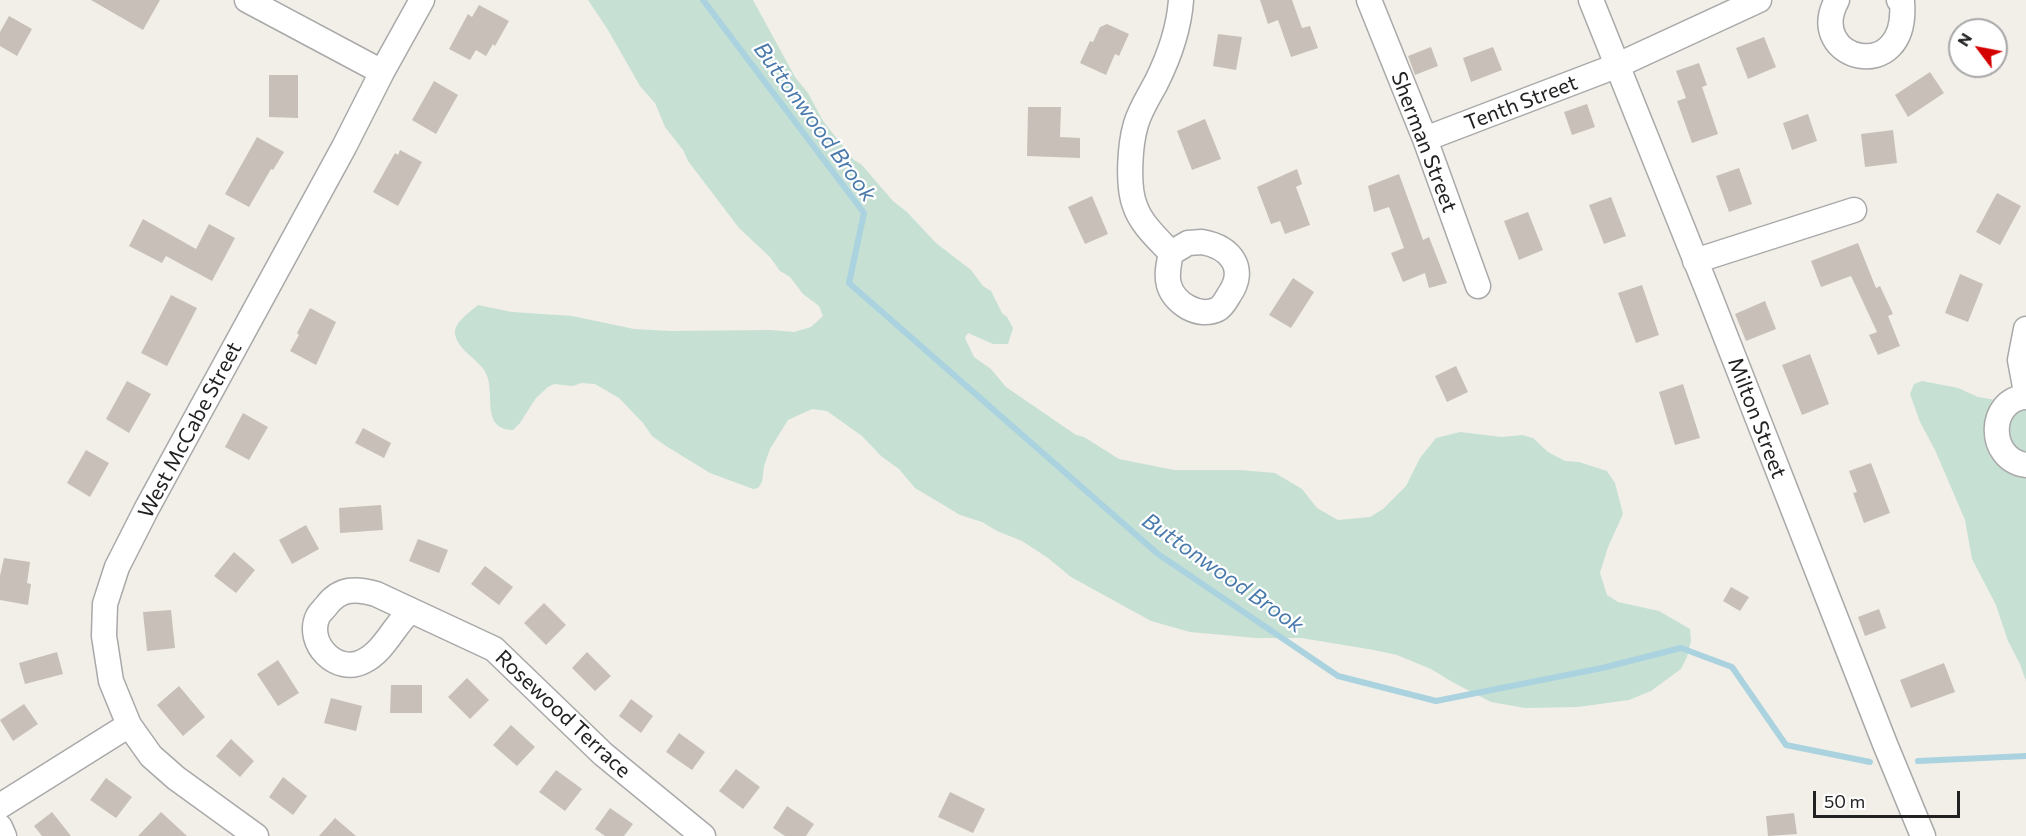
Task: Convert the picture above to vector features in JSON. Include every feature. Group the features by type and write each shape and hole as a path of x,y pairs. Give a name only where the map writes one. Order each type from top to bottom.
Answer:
{"street":[{"path":"247,0 382,72"},
{"name":"West McCabe Street","path":"256,836 176,778 151,756 129,725 111,681 104,636 105,604 117,567 147,508 422,0"},
{"path":"1171,253 1144,223 1135,206 1131,185 1131,158 1136,124 1171,46 1181,0"},
{"name":"Sherman Street","path":"1369,0 1425,139 1478,286"},
{"name":"Milton Street","path":"1591,0 1923,836"},
{"name":"Tenth Street","path":"1425,139 1616,66 1759,0"},
{"path":"1837,0 1830,19 1833,35 1850,52 1865,57 1877,56 1892,43 1903,16 1902,2 1899,0"},
{"path":"1695,261 1854,210"},
{"path":"2026,329 2020,360 2026,392"},
{"path":"2026,397 2017,398 2006,407 1998,420 1996,432 2005,455 2014,462 2026,465"},
{"name":"Rosewood Terrace","path":"411,611 451,627 494,649 603,754 703,836"},
{"path":"0,806 129,725"},
{"path":"0,827 4,836"}],"green space":[{"path":"588,0 753,0 795,77 808,93 823,121 854,160 861,164 893,201 907,212 936,243 971,270 983,286 991,291 1013,328 1008,344 993,344 968,333 965,338 974,357 991,369 1006,387 1076,435 1084,437 1119,459 1174,470 1240,470 1275,473 1302,489 1317,508 1338,520 1370,517 1383,509 1406,486 1420,458 1436,438 1460,432 1502,437 1522,435 1533,438 1548,452 1565,461 1579,462 1607,471 1615,483 1623,514 1608,547 1600,573 1607,595 1618,602 1659,611 1690,629 1691,641 1681,669 1651,691 1629,700 1578,707 1525,708 1491,702 1431,669 1397,655 1301,638 1256,638 1190,632 1151,621 1071,577 1022,541 982,522 960,515 915,488 899,469 881,456 862,436 827,411 812,409 788,420 770,449 764,466 762,482 758,488 753,489 710,473 666,446 652,436 619,398 595,384 581,383 573,386 554,384 536,398 513,430 502,428 492,416 490,388 484,370 463,349 455,334 460,321 478,305 512,312 572,316 634,329 671,331 771,330 794,332 811,327 823,316 819,306 803,294 790,277 780,271 770,257 739,228 688,161 683,150 665,127 655,103 640,86"},
{"path":"1922,381 1958,388 1978,397 2026,405 2026,681 2008,641 1996,605 1972,559 1965,520 1935,450 1920,422 1910,394 1914,384"}],"building":[{"path":"91,0 160,0 143,30"},
{"path":"1260,0 1292,0 1302,28 1310,26 1318,48 1291,57 1278,20 1268,24"},
{"path":"479,5 509,21 495,46 493,44 486,56 476,50 470,60 449,49 468,14 472,17"},
{"path":"9,16 32,29 17,56 0,46 0,32"},
{"path":"1107,24 1129,34 1119,56 1115,54 1106,75 1080,63 1090,41 1093,42 1100,27"},
{"path":"1218,34 1242,37 1236,70 1213,66"},
{"path":"1764,37 1776,67 1748,79 1736,48"},
{"path":"1431,47 1438,66 1415,75 1408,56"},
{"path":"1493,47 1502,70 1471,82 1463,58"},
{"path":"1699,63 1707,85 1702,87 1718,134 1692,143 1677,101 1686,98 1676,71"},
{"path":"1930,72 1944,93 1908,117 1895,95"},
{"path":"269,75 298,75 298,118 269,117"},
{"path":"434,81 458,95 436,134 412,120"},
{"path":"1587,104 1595,127 1572,135 1564,112"},
{"path":"1028,107 1061,107 1060,137 1080,138 1080,158 1027,156"},
{"path":"1808,114 1817,141 1792,150 1783,123"},
{"path":"1205,119 1221,159 1192,170 1177,131"},
{"path":"1893,130 1897,163 1865,167 1861,134"},
{"path":"257,137 284,152 273,170 271,169 249,207 225,194"},
{"path":"400,150 422,162 398,206 373,192 395,153 398,155"},
{"path":"1739,168 1752,204 1729,212 1716,176"},
{"path":"1297,169 1302,184 1296,187 1310,225 1285,234 1280,221 1271,224 1257,187"},
{"path":"1399,174 1423,240 1429,237 1447,283 1429,288 1425,273 1403,282 1391,253 1404,248 1389,207 1374,212 1368,186"},
{"path":"1997,193 2021,206 2000,245 1976,232"},
{"path":"1092,196 1108,234 1085,244 1068,207"},
{"path":"1611,197 1626,236 1604,244 1589,205"},
{"path":"1528,212 1543,250 1519,260 1504,221"},
{"path":"143,219 196,249 209,224 235,238 212,281 166,256 162,263 129,246"},
{"path":"1858,243 1876,288 1880,286 1893,314 1888,316 1900,346 1878,355 1869,335 1877,332 1851,276 1821,287 1811,261"},
{"path":"1960,274 1983,284 1968,322 1945,313"},
{"path":"1293,278 1314,292 1291,328 1269,315"},
{"path":"1642,285 1659,335 1636,343 1618,293"},
{"path":"171,295 197,308 167,366 141,353"},
{"path":"1765,301 1776,329 1746,341 1735,314"},
{"path":"310,308 336,322 316,365 290,351"},
{"path":"1810,354 1829,404 1802,415 1782,365"},
{"path":"1456,366 1468,392 1447,402 1435,376"},
{"path":"127,381 151,394 129,433 106,419"},
{"path":"1683,384 1700,438 1675,445 1659,392"},
{"path":"243,413 268,427 249,460 225,447"},
{"path":"363,428 391,443 384,458 355,443"},
{"path":"86,450 109,463 90,497 67,483"},
{"path":"1871,463 1890,513 1864,523 1853,493 1857,492 1849,471"},
{"path":"381,505 383,530 340,533 339,508"},
{"path":"306,525 319,549 292,564 279,540"},
{"path":"418,539 448,550 439,573 409,561"},
{"path":"234,552 255,570 236,593 214,576"},
{"path":"4,558 30,562 27,583 31,584 28,605 0,600 0,576"},
{"path":"485,566 513,587 499,605 471,584"},
{"path":"1731,587 1749,597 1740,611 1723,601"},
{"path":"544,603 566,625 546,645 524,623"},
{"path":"1879,609 1886,628 1865,636 1858,617"},
{"path":"171,610 175,648 147,651 143,612"},
{"path":"57,652 63,674 25,684 19,663"},
{"path":"587,652 611,676 595,691 572,668"},
{"path":"278,660 299,693 278,706 257,674"},
{"path":"1944,663 1955,692 1911,708 1900,680"},
{"path":"467,678 489,700 470,719 448,697"},
{"path":"391,685 422,685 422,713 390,713"},
{"path":"179,686 205,717 183,736 157,705"},
{"path":"331,698 362,706 356,731 324,723"},
{"path":"631,699 653,716 641,733 619,716"},
{"path":"24,704 38,724 13,741 0,720"},
{"path":"511,725 535,747 517,766 493,745"},
{"path":"679,733 705,752 692,770 666,752"},
{"path":"231,739 254,761 240,777 216,756"},
{"path":"736,769 760,787 743,809 719,791"},
{"path":"556,770 582,789 565,811 539,792"},
{"path":"283,777 307,796 293,815 269,797"},
{"path":"106,778 132,797 116,818 90,800"},
{"path":"950,792 985,809 973,833 938,817"},
{"path":"787,806 814,824 806,836 785,836 773,828"},
{"path":"610,808 633,824 624,836 605,836 595,829"},
{"path":"52,812 71,836 42,836 34,826"},
{"path":"161,812 187,836 138,836"},
{"path":"1794,813 1797,834 1768,836 1766,816"},
{"path":"335,818 356,836 319,836"}],"waterway":[{"name":"Buttonwood Brook","path":"703,0 864,213 849,283 1158,554 1338,676 1436,701 1602,668 1681,648 1732,667 1786,745 1870,762"},
{"name":"Buttonwood Brook","path":"1918,761 2026,756"}]}
